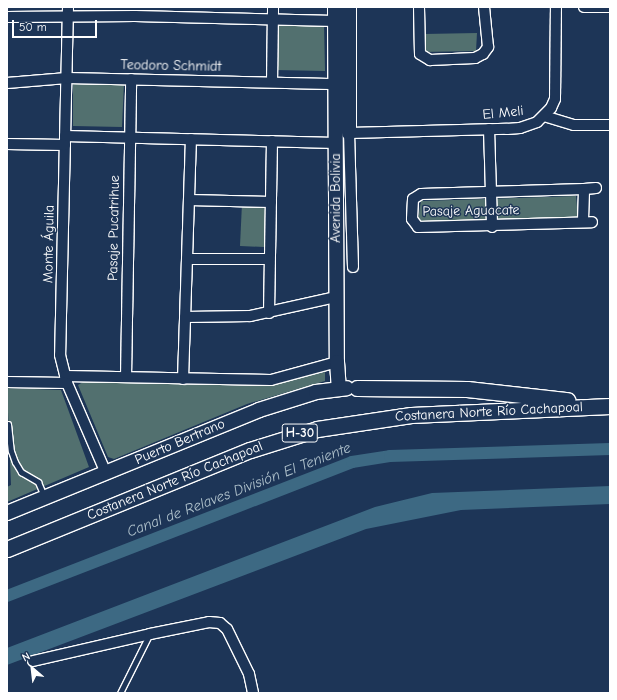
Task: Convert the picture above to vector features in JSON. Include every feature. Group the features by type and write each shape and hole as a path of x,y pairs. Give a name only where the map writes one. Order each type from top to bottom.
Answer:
{"main road":[{"path":"358,388 468,389 610,406"},
{"name":"Costanera Norte Río Cachapoal","path":"7,549 243,453 317,428 412,414 610,406"}],"street":[{"path":"272,82 273,7"},
{"name":"Avenida Bolivia","path":"335,7 336,297 339,388"},
{"name":"Avenida Bolivia","path":"349,7 349,133 353,267"},
{"path":"419,7 420,54 430,60 475,58 483,54 488,47 484,7"},
{"name":"El Meli","path":"349,133 520,128 544,116 555,98 556,7"},
{"path":"584,7 610,8"},
{"path":"7,17 68,12 136,12 335,22"},
{"name":"Monte Águila","path":"68,12 60,355 66,380 106,473"},
{"name":"Teodoro Schmidt","path":"7,82 67,78 350,84"},
{"name":"Pasaje Pucatrihue","path":"126,377 131,79"},
{"path":"544,116 574,125 610,125"},
{"path":"489,129 492,227"},
{"path":"7,144 130,138 336,143"},
{"path":"183,379 191,139"},
{"path":"269,313 272,141"},
{"name":"Pasaje Aguacate","path":"584,189 588,221 492,227 418,227 412,219 413,198 417,195 596,188"},
{"path":"189,200 271,202"},
{"path":"187,259 269,259"},
{"path":"185,317 250,316 336,297"},
{"path":"7,382 126,377 271,380 337,362"},
{"name":"Puerto Bertrano","path":"7,513 259,410 300,396 339,388 358,388"},
{"path":"33,661 209,622 220,623 227,630 249,674 253,693"}],"lane":[{"path":"8,424 11,451 15,462 22,472 38,482 45,498"},
{"path":"120,693 150,634"}],"green space":[{"path":"276,21 324,23 325,71 275,70"},
{"path":"477,33 476,51 422,52 424,34"},
{"path":"73,83 124,83 122,127 73,126"},
{"path":"576,196 578,218 417,225 421,201"},
{"path":"265,201 264,247 240,246 242,203"},
{"path":"325,372 325,381 247,404 114,459 108,457 78,385 83,382 266,386"},
{"path":"7,388 61,390 89,467 7,502 7,487 11,485"}],"water":[{"path":"610,486 610,504 461,510 366,529 7,665 7,648 375,507 432,493"}],"waterway":[{"name":"Canal de Relaves División El Teniente","path":"7,596 352,462 390,456 610,449"}]}
